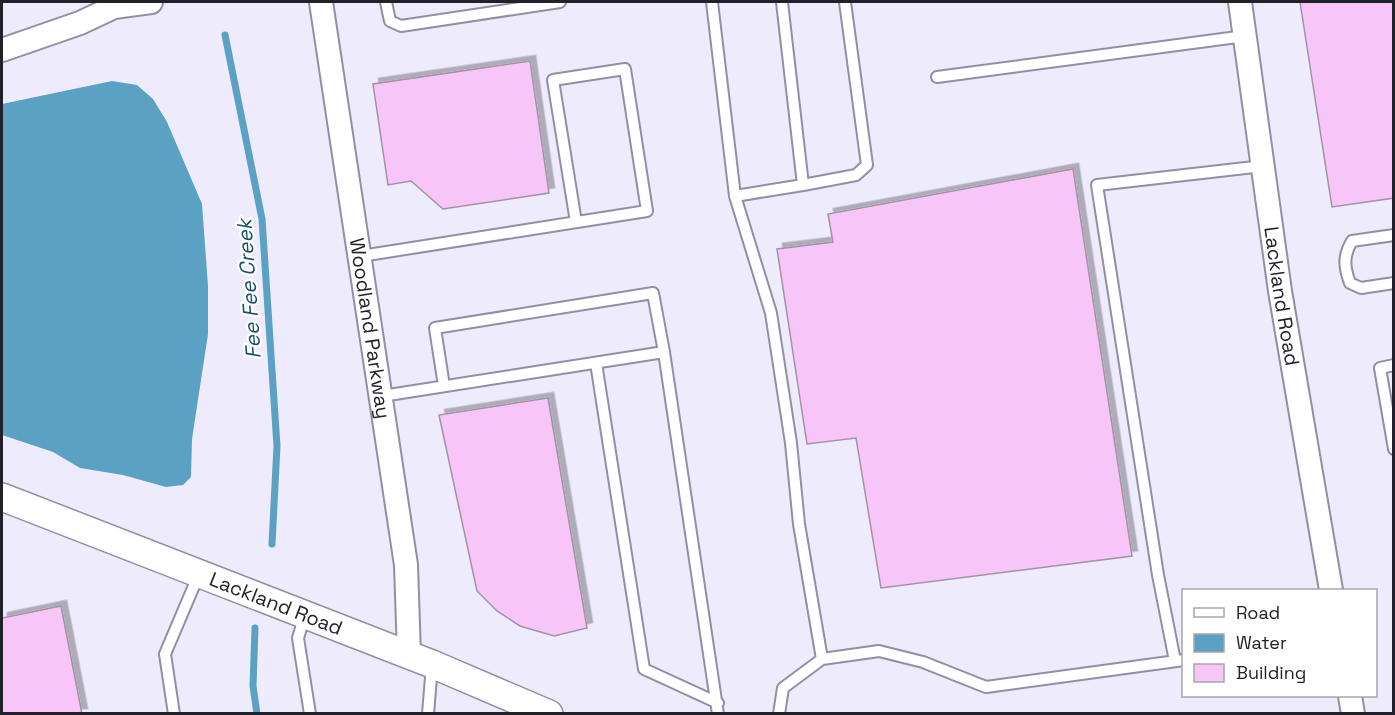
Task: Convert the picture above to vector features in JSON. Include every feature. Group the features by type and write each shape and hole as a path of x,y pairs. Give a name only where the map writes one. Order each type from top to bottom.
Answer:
{"street":[{"path":"2,50 61,30 114,7 151,2"},
{"name":"Woodland Parkway","path":"321,2 420,660"},
{"name":"Lackland Road","path":"1240,2 1301,425 1331,589"},
{"name":"Lackland Road","path":"2,497 420,660 509,706 549,714"},
{"path":"1350,697 1353,714"}],"lane":[{"path":"386,2 390,21 401,26 560,2"},
{"path":"712,2 735,196 771,313 791,443 800,524 822,659"},
{"path":"782,2 803,185"},
{"path":"735,196 856,175 867,165 845,2"},
{"path":"937,77 1245,36"},
{"path":"361,256 647,211 625,69 553,80 576,222"},
{"path":"779,714 783,688 822,659 879,651 923,662 986,687 1179,660 1158,575 1097,185 1263,166"},
{"path":"1394,235 1352,241 1345,252 1345,269 1350,283 1361,288 1394,283"},
{"path":"444,386 435,328 653,292 718,708"},
{"path":"382,396 664,352"},
{"path":"596,363 644,669 718,708"},
{"path":"1394,365 1380,368 1394,449"},
{"path":"174,714 165,654 199,574"},
{"path":"305,615 298,638 310,714"},
{"path":"420,660 428,714"}],"water":[{"path":"112,81 137,85 153,99 167,122 202,204 208,286 208,334 192,439 191,477 183,485 166,487 123,475 80,468 53,452 2,435 2,104"}],"building":[{"path":"1300,2 1394,2 1394,198 1332,207"},
{"path":"530,61 549,193 443,209 411,181 388,185 373,84"},
{"path":"1073,169 1132,556 881,588 856,438 807,444 777,249 833,242 828,214"},
{"path":"548,398 587,628 554,636 520,626 497,611 477,591 439,415"},
{"path":"61,606 82,714 2,714 2,618"}],"waterway":[{"name":"Fee Fee Creek","path":"225,35 262,219 277,446 272,544"},
{"name":"Fee Fee Creek","path":"255,628 253,686 257,714"}]}
